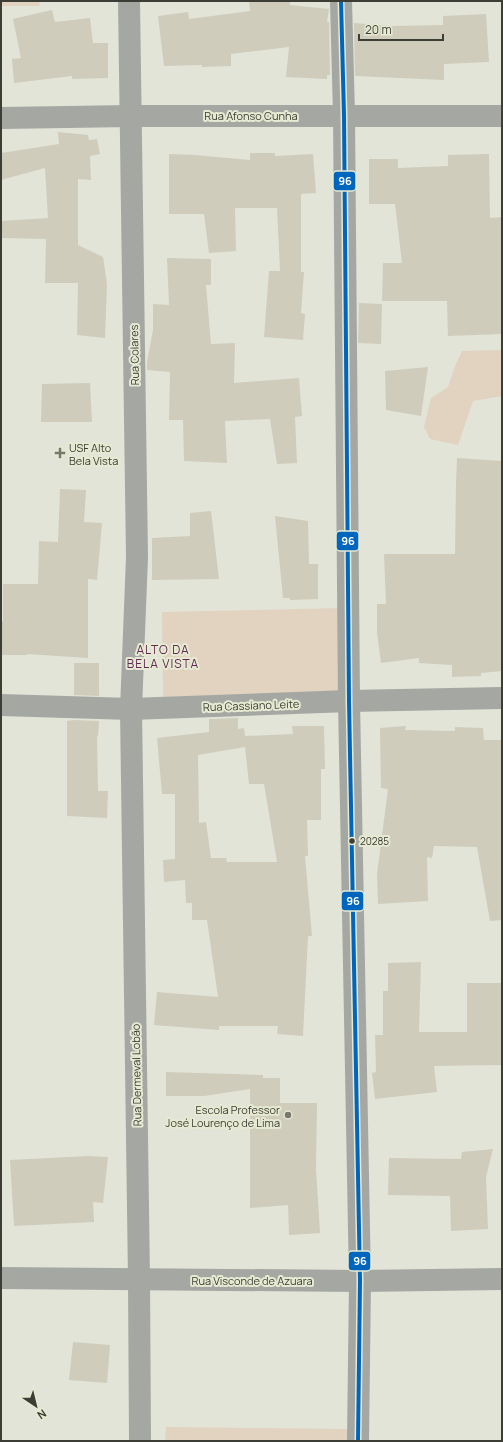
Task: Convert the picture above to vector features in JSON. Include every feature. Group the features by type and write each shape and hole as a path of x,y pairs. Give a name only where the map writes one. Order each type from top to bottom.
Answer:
{"street":[{"name":"Rua Colares","path":"129,1 136,557 131,709"},
{"path":"341,1 344,115 349,701 360,1280 358,1441"},
{"name":"Rua Afonso Cunha","path":"1,118 344,115 502,116"},
{"name":"Rua Cassiano Leite","path":"1,705 131,709 349,701 502,698"},
{"name":"Rua Dermeval Lobão","path":"131,709 140,1441"},
{"name":"Rua Visconde de Azuara","path":"1,1278 360,1280 502,1279"}],"shaded area":[{"path":"1,1 40,1 39,6 1,6"},
{"path":"502,350 502,396 473,401 458,445 430,439 424,427 431,398 448,387 462,351"},
{"path":"343,608 344,693 163,697 162,612"},
{"path":"166,1427 350,1429 349,1441 165,1441"}],"building":[{"path":"249,1 290,1 290,5 329,9 327,22 329,22 330,75 327,75 327,79 286,77 289,47 231,54 231,66 164,66 158,16 188,12 189,19 250,11"},
{"path":"52,10 55,22 90,18 93,43 108,43 108,78 72,79 72,76 14,83 12,59 21,58 13,19"},
{"path":"486,14 489,62 444,64 444,80 355,76 354,23 392,26 443,25 443,16"},
{"path":"58,132 88,135 89,140 97,139 100,154 90,156 91,180 78,179 78,245 103,257 107,284 105,338 77,335 78,283 45,283 46,239 1,238 1,221 48,218 45,168 1,180 1,153 59,144"},
{"path":"250,153 275,153 275,156 313,154 316,193 301,194 301,272 304,272 301,313 305,314 303,340 264,337 269,271 280,271 277,208 235,208 236,251 209,253 204,214 169,214 169,154 250,160"},
{"path":"489,154 490,218 502,217 502,334 448,336 447,301 382,301 383,263 402,263 395,204 369,204 369,159 398,159 398,168 448,166 448,155"},
{"path":"167,258 211,259 211,285 206,285 211,344 235,343 234,383 299,378 302,416 295,417 297,463 277,464 270,419 225,421 227,463 184,461 183,420 169,420 170,372 147,370 153,330 153,304 169,305"},
{"path":"359,303 382,304 381,344 358,343"},
{"path":"428,367 421,416 386,410 385,371"},
{"path":"90,383 92,422 41,422 42,384"},
{"path":"457,458 502,461 502,671 481,673 481,676 452,677 452,665 419,663 419,658 381,663 377,633 377,604 386,604 384,554 455,554"},
{"path":"60,489 86,490 84,522 102,523 97,580 88,579 88,658 27,654 1,655 3,584 38,584 39,541 58,542"},
{"path":"211,511 219,579 152,580 152,538 190,536 190,513"},
{"path":"275,516 308,521 309,564 318,564 318,599 290,600 290,598 283,598"},
{"path":"74,663 99,663 99,696 74,695"},
{"path":"238,718 238,729 244,728 245,736 293,734 292,726 324,726 325,769 321,769 321,820 307,820 308,856 305,856 312,936 308,936 303,1036 277,1034 278,1026 219,1026 219,1030 154,1025 157,992 218,997 207,920 192,920 192,903 186,903 185,880 164,882 163,860 175,859 175,794 162,794 157,738 209,732 209,719","holes":["245,747 249,784 264,784 277,862 227,862 226,858 211,858 206,822 199,823 198,755"]},
{"path":"67,721 99,721 97,736 98,791 108,791 107,818 67,816"},
{"path":"406,726 405,730 455,731 455,727 483,728 484,740 502,740 502,920 490,921 477,847 434,846 432,858 427,857 428,901 378,904 377,874 388,789 381,788 380,728"},
{"path":"421,962 419,1032 467,1032 467,983 501,983 502,1065 434,1066 437,1092 375,1099 372,1073 376,1072 375,1035 383,1035 383,991 388,991 388,963"},
{"path":"166,1072 263,1075 263,1078 280,1078 280,1103 317,1103 316,1169 320,1233 289,1235 288,1205 250,1208 250,1089 204,1096 166,1096"},
{"path":"493,1149 486,1177 488,1229 451,1231 450,1196 388,1195 389,1158 461,1159 462,1152"},
{"path":"88,1156 108,1157 103,1203 93,1202 94,1222 14,1226 10,1160"},
{"path":"73,1342 110,1345 107,1383 69,1380"}],"transit line":[{"name":"96","path":"341,1 344,115 349,701 360,1281 358,1441"}],"place":[{"name":"USF Alto Bela Vista","path":"60,453"},
{"name":"20285","path":"352,841"},
{"name":"Escola Professor José Lourenço de Lima","path":"288,1115"}],"district":[{"name":"ALTO DA BELA VISTA","path":"163,656"}]}
